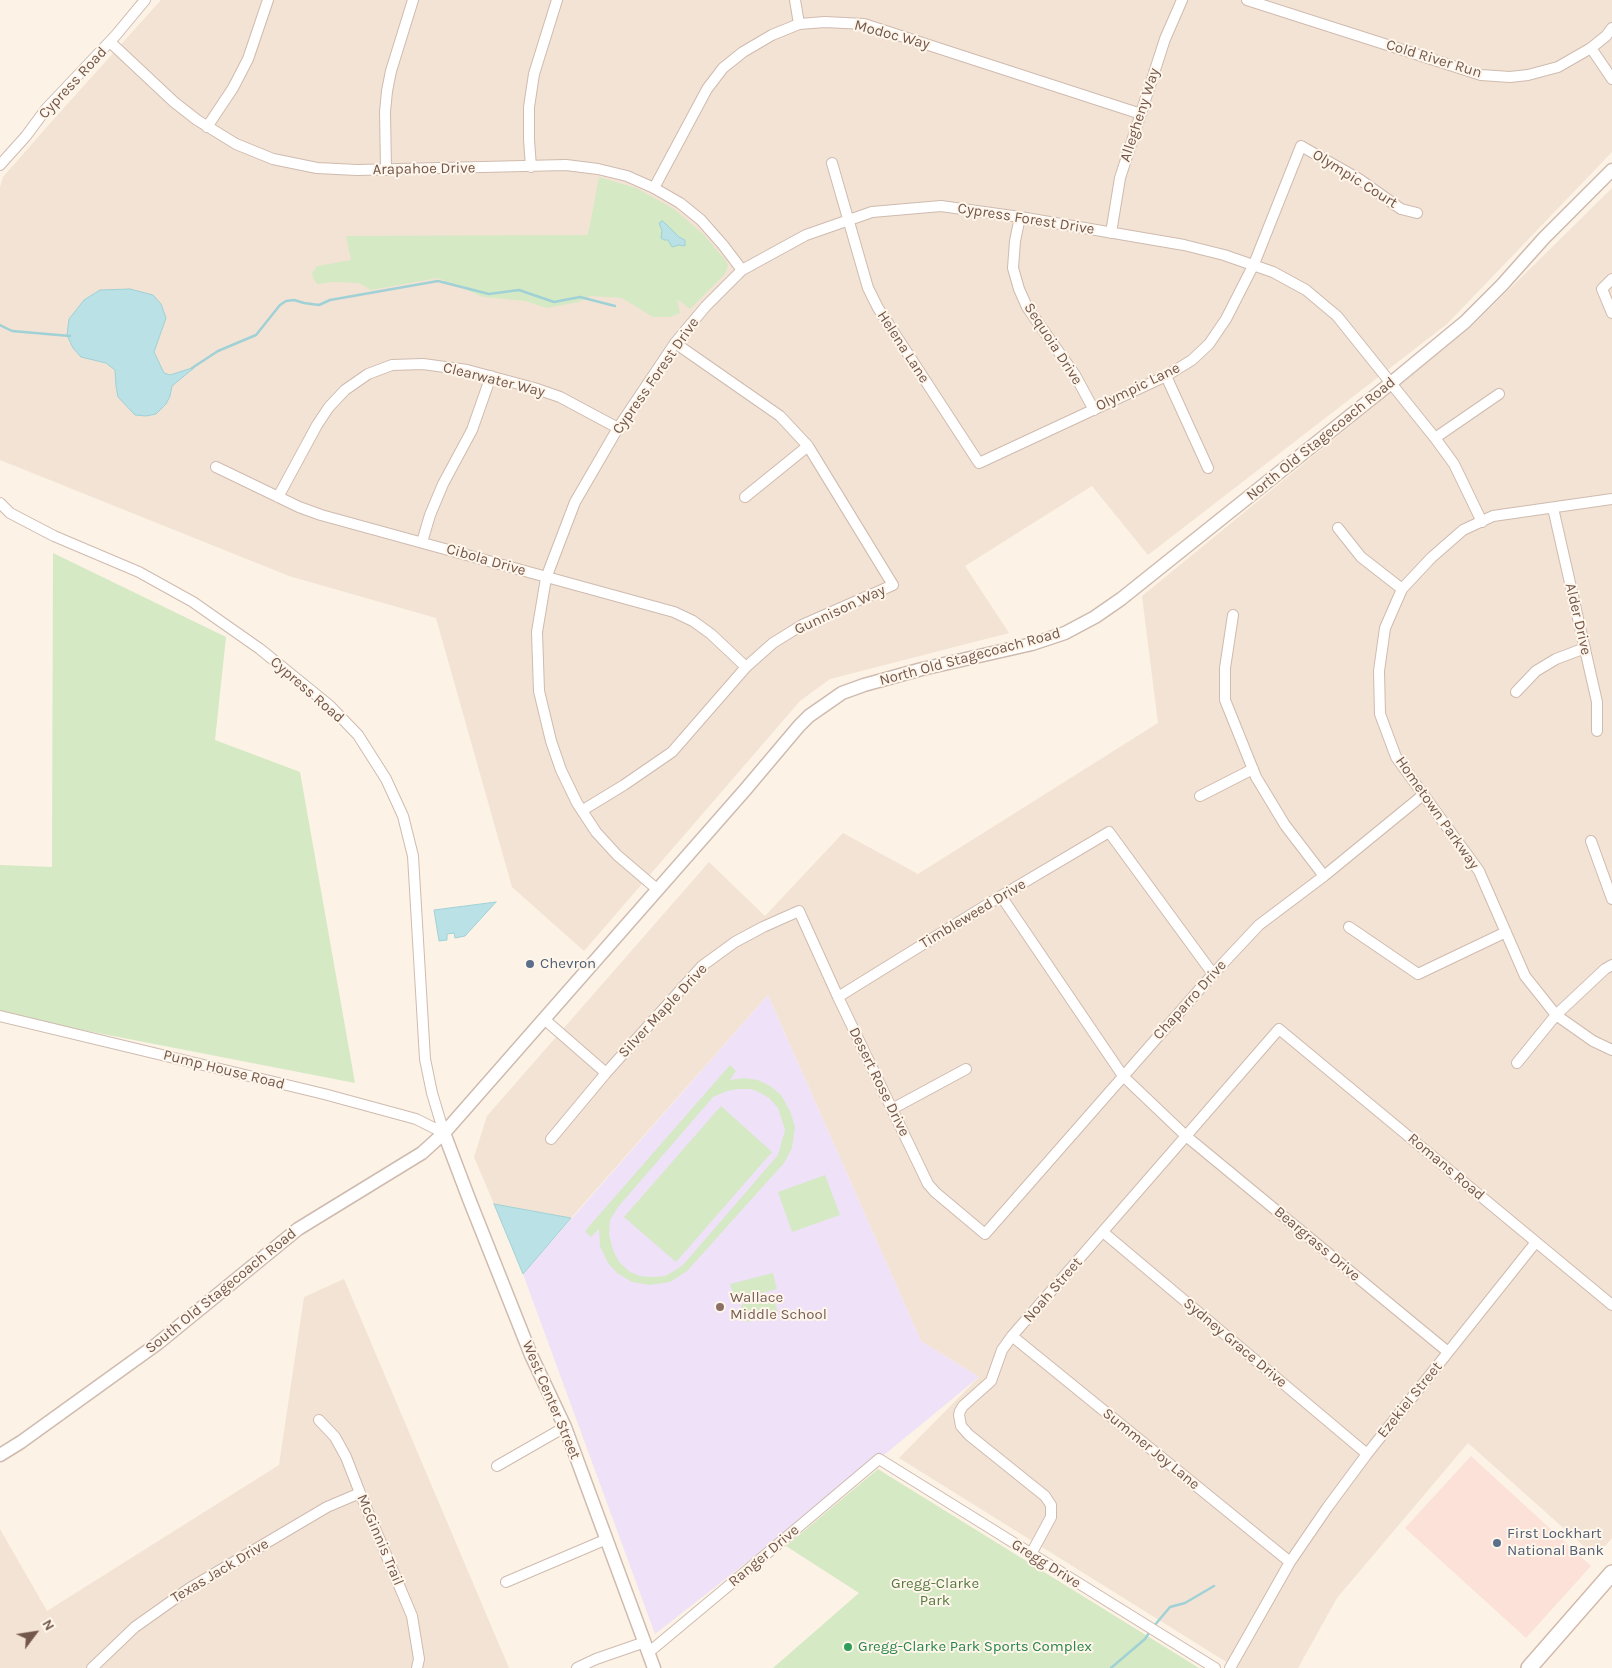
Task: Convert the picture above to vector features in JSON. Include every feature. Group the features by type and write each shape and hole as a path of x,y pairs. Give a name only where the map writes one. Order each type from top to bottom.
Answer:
{"main road":[{"path":"1529,1668 1612,1573"}],"street":[{"name":"Cypress Road","path":"0,165 26,136 46,109 110,42 145,0"},
{"path":"208,127 233,88 248,59 268,0"},
{"path":"386,170 387,91 391,71 413,0"},
{"path":"531,167 529,108 533,83 558,0"},
{"path":"795,0 799,24"},
{"name":"Allegheny Way","path":"1111,233 1120,178 1165,39 1182,0"},
{"name":"Cold River Run","path":"1247,0 1481,75 1510,77 1536,74 1558,67 1591,48 1606,36 1612,28"},
{"name":"Modoc Way","path":"654,188 707,89 723,68 743,52 772,35 799,24 825,22 864,24 1141,114"},
{"name":"Arapahoe Drive","path":"110,42 174,102 197,120 236,144 273,159 317,168 386,170 566,165 598,169 627,176 654,188 680,203 701,220 724,245 742,270"},
{"path":"1591,48 1612,79"},
{"name":"Olympic Court","path":"1254,264 1301,146 1359,179 1400,209 1417,213"},
{"name":"Helena Lane","path":"832,163 868,288 878,308 979,463"},
{"name":"North Old Stagecoach Road","path":"444,1133 658,890 799,726 826,703 864,685 922,669 1032,644 1065,633 1095,617 1121,599 1465,322 1502,285 1544,238 1612,170"},
{"name":"Cypress Forest Drive","path":"658,890 617,855 596,832 577,803 551,741 539,691 537,632 546,578 575,502 618,428 675,343 706,306 742,270 806,235 872,212 941,206 1020,217 1184,245 1254,264 1274,272 1306,290 1337,316 1454,464 1482,522"},
{"name":"Sequoia Drive","path":"1020,217 1015,241 1013,268 1019,289 1027,307 1075,375 1094,410"},
{"name":"Olympic Lane","path":"979,463 1166,376 1192,360 1209,344 1226,319 1254,264"},
{"path":"1612,279 1602,289 1612,312"},
{"name":"Gunnison Way","path":"583,810 672,752 746,667 773,644 802,625 893,585 808,446 780,416 675,343"},
{"name":"Clearwater Way","path":"278,497 317,425 329,407 345,390 368,374 392,365 423,364 467,370 491,376 560,397 618,428"},
{"path":"422,542 430,515 443,484 472,430 491,376"},
{"path":"1166,376 1208,468"},
{"path":"1435,438 1499,394"},
{"path":"745,497 808,446"},
{"name":"Cibola Drive","path":"216,467 278,497 321,515 674,612 693,621 711,634 746,667"},
{"name":"Hometown Parkway","path":"1612,499 1493,516 1463,530 1431,558 1402,590 1385,628 1379,672 1380,714 1396,757 1479,871 1525,976 1556,1015 1593,1041 1612,1050"},
{"name":"Cypress Road","path":"0,503 10,513 54,536 139,572 193,602 260,649 330,706 358,735 386,779 403,816 413,856 425,1059 432,1093 444,1133"},
{"name":"Alder Drive","path":"1553,508 1597,702 1597,731"},
{"path":"1338,528 1361,557 1402,590"},
{"path":"1233,615 1225,668 1225,700 1253,769 1285,825 1324,876"},
{"path":"1516,692 1536,670 1585,648"},
{"path":"1200,796 1253,769"},
{"name":"Chaparro Drive","path":"985,1234 1213,974 1259,925 1324,876 1423,795"},
{"name":"Timbleweed Drive","path":"838,997 1001,896 1109,832 1213,974"},
{"path":"1590,840 1612,899"},
{"path":"1001,896 1123,1076"},
{"name":"Desert Rose Drive","path":"799,911 928,1184 985,1234"},
{"name":"Silver Maple Drive","path":"551,1139 606,1073 702,966 735,942 799,911"},
{"path":"1349,927 1418,974 1506,932"},
{"path":"1517,1064 1556,1015 1605,969 1612,965"},
{"name":"Pump House Road","path":"0,1016 324,1094 416,1119 444,1133"},
{"path":"544,1019 606,1073"},
{"name":"Noah Street","path":"1031,1554 1051,1517 1051,1505 1045,1496 969,1435 961,1426 959,1415 963,1406 991,1381 1002,1350 1012,1336 1279,1029"},
{"name":"Romans Road","path":"1279,1029 1612,1305"},
{"path":"892,1109 966,1069"},
{"name":"Beargrass Drive","path":"1123,1076 1186,1136 1448,1352"},
{"name":"West Center Street","path":"444,1133 531,1355 565,1427 654,1668"},
{"name":"South Old Stagecoach Road","path":"0,1455 21,1442 157,1344 298,1229 422,1153 444,1133"},
{"name":"Sydney Grace Drive","path":"1103,1232 1367,1454"},
{"name":"Ezekiel Street","path":"1230,1668 1290,1562 1367,1454 1536,1242"},
{"name":"Summer Joy Lane","path":"1012,1336 1290,1562"},
{"name":"McGinnis Trail","path":"319,1420 335,1437 346,1457 412,1616 419,1659 417,1668"},
{"path":"497,1466 565,1427"},
{"name":"Gregg Drive","path":"878,1459 1215,1668"},
{"name":"Ranger Drive","path":"646,1647 745,1572 878,1459"},
{"name":"Texas Jack Drive","path":"92,1668 135,1627 190,1588 327,1507 360,1493"},
{"path":"506,1582 607,1540"},
{"path":"577,1668 596,1659 646,1647"}],"shaded area":[{"path":"161,0 1612,0 1612,152 1447,324 1148,555 1092,486 965,566 1009,633 830,679 800,701 584,951 512,887 436,618 289,576 0,460 0,187 3,177"},
{"path":"1612,188 1612,1538 1596,1557 1468,1443 1337,1598 1298,1668 1236,1668 899,1458 979,1377 921,1341 768,995 571,1218 494,1204 474,1157 487,1116 709,862 765,916 843,833 918,874 1158,723 1142,596 1472,326"},
{"name":"Wallace Middle School","path":"768,995 921,1341 979,1377 884,1455 655,1634 523,1274"},
{"path":"344,1279 509,1668 0,1668 0,1529 47,1611 279,1465 304,1297"},
{"path":"1471,1456 1591,1566 1526,1638 1405,1528"}],"green space":[{"path":"599,177 636,188 674,209 704,235 726,261 728,265 725,274 690,309 677,299 680,313 670,317 653,317 622,298 590,296 579,302 547,308 525,301 483,297 438,278 371,290 359,283 333,282 317,284 313,277 312,273 317,266 351,260 346,236 588,235"},
{"path":"53,553 226,637 215,740 300,772 355,1083 0,1014 0,865 52,867"},
{"path":"730,1065 736,1071 730,1080 744,1078 758,1080 770,1086 781,1095 790,1111 795,1127 792,1148 784,1163 687,1271 670,1282 650,1285 632,1282 617,1273 608,1263 600,1246 599,1229 591,1237 585,1231","holes":["751,1089 769,1098 778,1108 785,1130 778,1155 683,1265 665,1276 640,1276 630,1272 619,1262 613,1250 609,1234 610,1220 618,1207 713,1097 727,1091"]},
{"path":"721,1106 772,1152 676,1262 624,1217"},
{"path":"825,1175 840,1215 792,1232 778,1192"},
{"path":"773,1273 777,1289 735,1300 730,1284"},
{"path":"773,1296 778,1313 746,1322 741,1305"},
{"name":"Gregg-Clarke Park","path":"878,1469 1199,1668 773,1668 859,1593 786,1546"}],"water":[{"path":"662,221 679,237 685,240 685,246 672,247 668,240 661,238 662,230 659,223"},
{"path":"130,289 153,295 161,304 166,318 154,352 164,373 170,375 195,367 172,386 166,404 156,414 146,416 135,415 118,397 115,370 106,363 81,357 73,348 67,335 69,319 84,300 100,290"},
{"path":"496,902 465,936 455,938 454,933 447,934 447,940 439,941 434,910"},
{"path":"494,1204 571,1218 523,1274"}],"waterway":[{"path":"192,368 218,351 256,335 280,305 286,301 294,300 319,305 330,300 438,281 489,294 519,290 554,302 580,297 615,306"},
{"path":"0,325 12,331 70,336"},
{"path":"1154,1626 1170,1607 1185,1603 1214,1586"},
{"path":"1111,1668 1145,1639 1151,1630"}],"place":[{"name":"Chevron","path":"530,964"},
{"name":"Wallace Middle School","path":"720,1307"},
{"name":"First Lockhart National Bank","path":"1497,1543"},
{"name":"Gregg-Clarke Park Sports Complex","path":"848,1647"}]}
